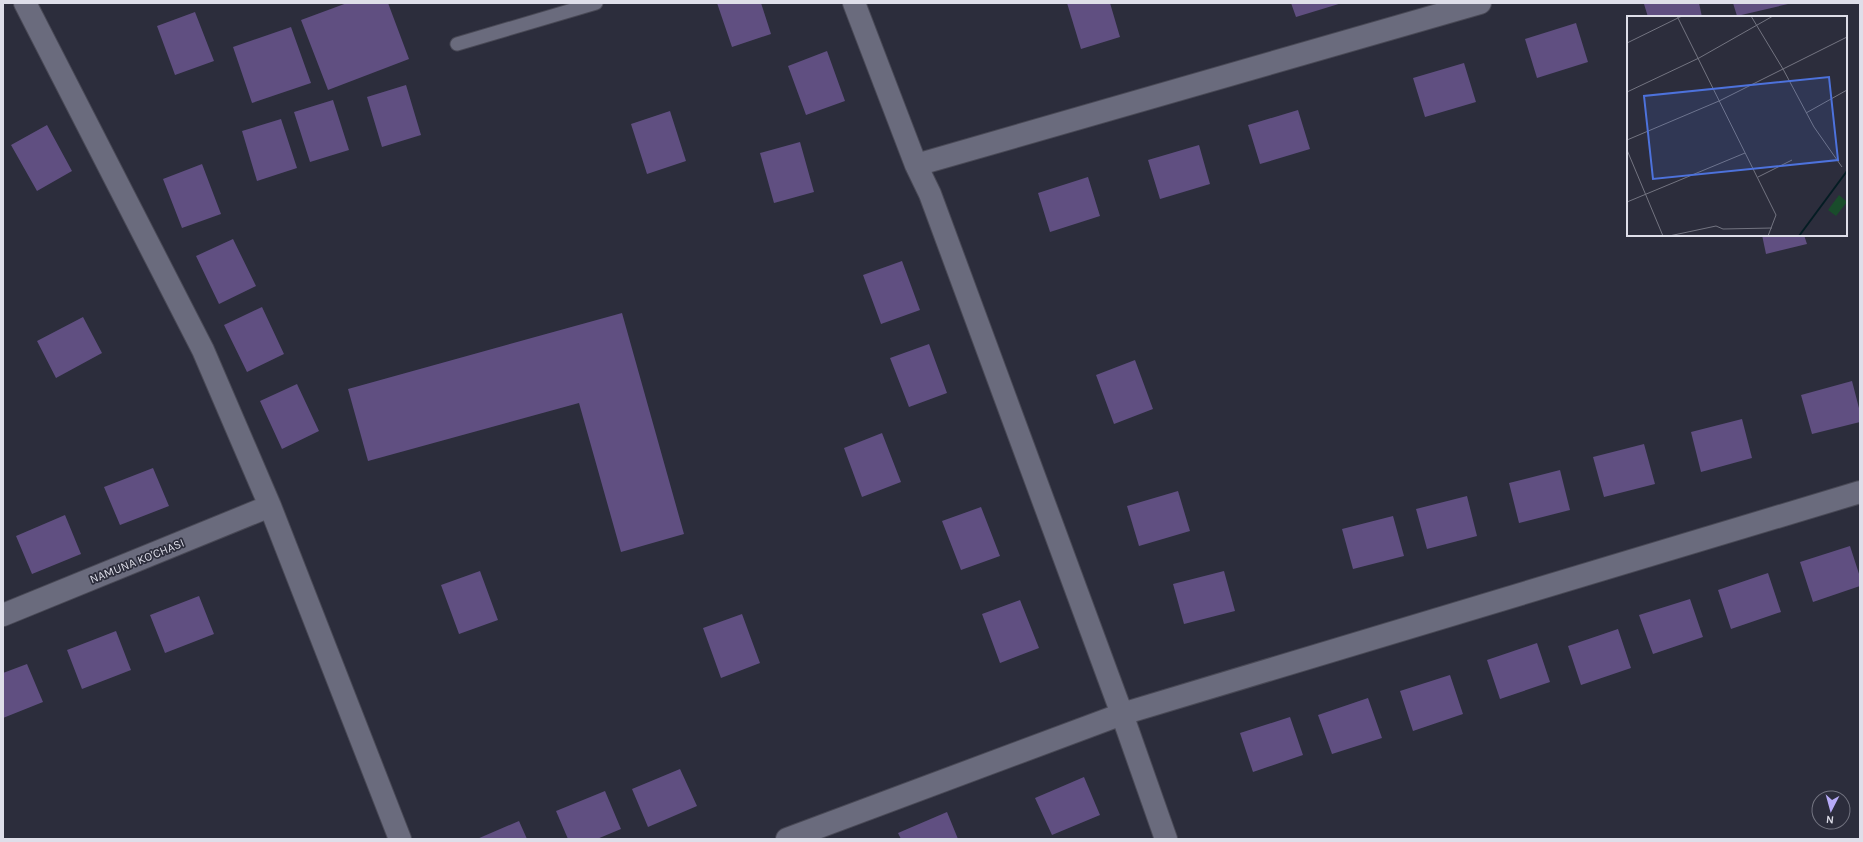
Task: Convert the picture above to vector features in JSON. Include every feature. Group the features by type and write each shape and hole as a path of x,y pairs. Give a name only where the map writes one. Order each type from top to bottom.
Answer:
{"street":[{"path":"25,3 203,350 270,506 400,839"},
{"path":"854,3 916,165 933,202 1122,714 1166,839"},
{"path":"916,165 1480,3"},
{"path":"787,839 1122,714 1860,492"},
{"name":"NAMUNA KO'CHASI","path":"3,616 270,506"}],"lane":[{"path":"457,44 596,3"}],"building":[{"path":"347,3 388,3 409,59 328,90 301,20"},
{"path":"717,3 761,3 771,34 732,47"},
{"path":"1067,3 1110,3 1120,37 1081,49"},
{"path":"1291,3 1342,3 1296,17"},
{"path":"1699,3 1702,16 1648,16 1644,4"},
{"path":"1733,3 1788,3 1788,4 1737,16"},
{"path":"195,12 214,61 175,75 157,26"},
{"path":"1576,23 1588,62 1537,78 1525,39"},
{"path":"291,27 311,83 252,103 233,47"},
{"path":"827,51 845,101 806,115 788,66"},
{"path":"1464,63 1476,102 1425,117 1413,78"},
{"path":"406,85 421,135 382,147 367,97"},
{"path":"333,100 349,150 310,162 294,112"},
{"path":"1298,110 1310,149 1260,164 1248,125"},
{"path":"670,111 686,161 647,174 631,124"},
{"path":"281,119 297,168 257,181 242,131"},
{"path":"47,125 72,171 37,191 11,145"},
{"path":"800,142 814,192 774,203 760,153"},
{"path":"1199,145 1210,184 1160,199 1148,160"},
{"path":"202,164 221,214 182,228 163,179"},
{"path":"1088,177 1100,216 1050,232 1038,193"},
{"path":"1762,236 1804,236 1807,244 1766,254"},
{"path":"233,239 256,286 219,304 196,256"},
{"path":"902,261 920,310 881,324 863,275"},
{"path":"262,307 284,354 247,372 224,325"},
{"path":"622,313 684,534 621,552 579,403 368,461 348,389"},
{"path":"83,317 102,353 56,378 37,341"},
{"path":"929,344 947,393 909,407 890,358"},
{"path":"1135,360 1153,409 1114,424 1096,375"},
{"path":"1852,381 1860,412 1860,422 1812,434 1801,395"},
{"path":"297,384 319,431 282,449 260,401"},
{"path":"1742,419 1752,458 1701,472 1691,432"},
{"path":"882,433 901,482 862,497 844,448"},
{"path":"1644,444 1655,484 1604,497 1593,457"},
{"path":"153,468 169,506 120,525 104,487"},
{"path":"1560,470 1570,510 1519,523 1509,483"},
{"path":"1178,491 1190,531 1139,546 1127,506"},
{"path":"1467,496 1477,536 1427,549 1416,509"},
{"path":"981,507 1000,556 961,570 942,521"},
{"path":"65,515 81,554 32,574 16,536"},
{"path":"1393,516 1404,556 1353,569 1342,529"},
{"path":"1850,546 1860,577 1860,586 1813,602 1800,562"},
{"path":"480,571 498,620 459,634 441,585"},
{"path":"1224,571 1235,611 1184,624 1173,584"},
{"path":"1768,573 1781,612 1731,629 1718,590"},
{"path":"199,596 214,634 165,653 150,615"},
{"path":"1690,599 1703,637 1653,654 1639,615"},
{"path":"1020,600 1039,648 1000,663 982,614"},
{"path":"742,614 760,663 721,678 703,628"},
{"path":"1618,629 1631,668 1581,685 1568,646"},
{"path":"116,631 131,670 82,689 67,650"},
{"path":"1537,643 1550,682 1500,699 1487,660"},
{"path":"27,664 43,702 3,718 3,673"},
{"path":"1450,675 1463,714 1413,731 1400,691"},
{"path":"1368,698 1382,738 1332,754 1318,715"},
{"path":"1290,717 1303,755 1253,772 1240,733"},
{"path":"680,769 697,806 648,827 632,789"},
{"path":"1084,777 1100,815 1052,835 1035,798"},
{"path":"605,791 621,829 597,839 568,839 556,811"},
{"path":"947,812 958,839 901,839 898,833"},
{"path":"519,821 527,839 477,839"}]}
